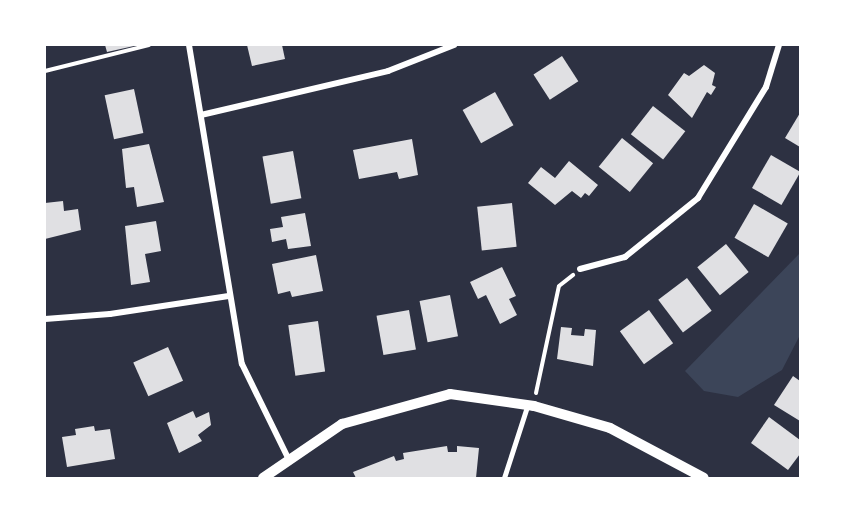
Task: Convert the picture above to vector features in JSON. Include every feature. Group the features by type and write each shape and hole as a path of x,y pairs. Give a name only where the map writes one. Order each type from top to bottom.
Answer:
{"street":[{"path":"189,45 242,364 288,458"},
{"path":"201,115 388,71 454,45"},
{"path":"580,269 626,257 698,198 765,87 779,45"},
{"path":"45,319 110,314 229,296"},
{"path":"263,478 288,458 342,424 450,394 531,405 610,428 704,478"}],"lane":[{"path":"504,478 531,405"}],"path":[{"path":"45,71 149,45"},
{"path":"531,405 559,286 580,269"}],"shaded area":[{"path":"800,253 800,335 782,370 738,397 704,391 685,371"}],"building":[{"path":"105,45 134,45 134,46 107,52"},
{"path":"247,45 282,45 285,59 252,66"},
{"path":"562,56 578,81 550,100 533,75"},
{"path":"704,65 715,73 712,85 716,87 711,95 707,92 692,118 668,95 684,73 689,76"},
{"path":"134,89 143,133 114,139 105,95"},
{"path":"495,92 513,125 481,143 463,110"},
{"path":"653,106 685,131 663,160 631,134"},
{"path":"800,113 800,147 785,138"},
{"path":"622,138 653,163 630,192 599,167"},
{"path":"412,139 418,175 399,179 397,172 359,179 353,150"},
{"path":"149,144 164,202 137,207 134,187 126,188 122,149"},
{"path":"293,151 301,198 271,204 262,156"},
{"path":"771,155 800,172 781,205 752,188"},
{"path":"569,161 598,185 589,196 585,193 581,198 572,191 555,205 528,183 541,167 555,178"},
{"path":"63,201 64,211 78,209 81,230 45,239 45,203"},
{"path":"512,203 517,247 482,250 477,207"},
{"path":"754,204 788,224 768,257 734,238"},
{"path":"305,213 311,246 288,249 286,239 272,242 270,229 283,227 281,217"},
{"path":"156,221 161,251 145,254 150,282 131,285 125,226"},
{"path":"726,244 749,272 720,295 697,267"},
{"path":"316,255 323,291 292,297 290,291 278,294 272,264"},
{"path":"502,267 516,296 509,299 517,315 500,324 486,295 478,299 470,282"},
{"path":"687,278 712,311 683,332 658,300"},
{"path":"450,295 458,336 428,342 420,301"},
{"path":"409,310 416,349 383,355 377,316"},
{"path":"649,310 673,343 644,364 620,331"},
{"path":"318,321 325,372 295,376 288,325"},
{"path":"561,327 572,328 571,335 584,336 585,329 596,330 593,366 557,359"},
{"path":"168,347 183,381 148,396 133,362"},
{"path":"793,376 800,381 800,421 774,405"},
{"path":"193,411 196,418 209,412 211,425 198,435 202,441 179,453 167,423"},
{"path":"769,417 800,440 800,454 788,470 751,443"},
{"path":"94,426 95,431 110,429 115,459 67,467 62,437 76,435 75,429"},
{"path":"447,446 448,452 457,452 457,446 479,448 476,478 356,478 353,472 394,456 396,461 404,459 403,453"}]}
